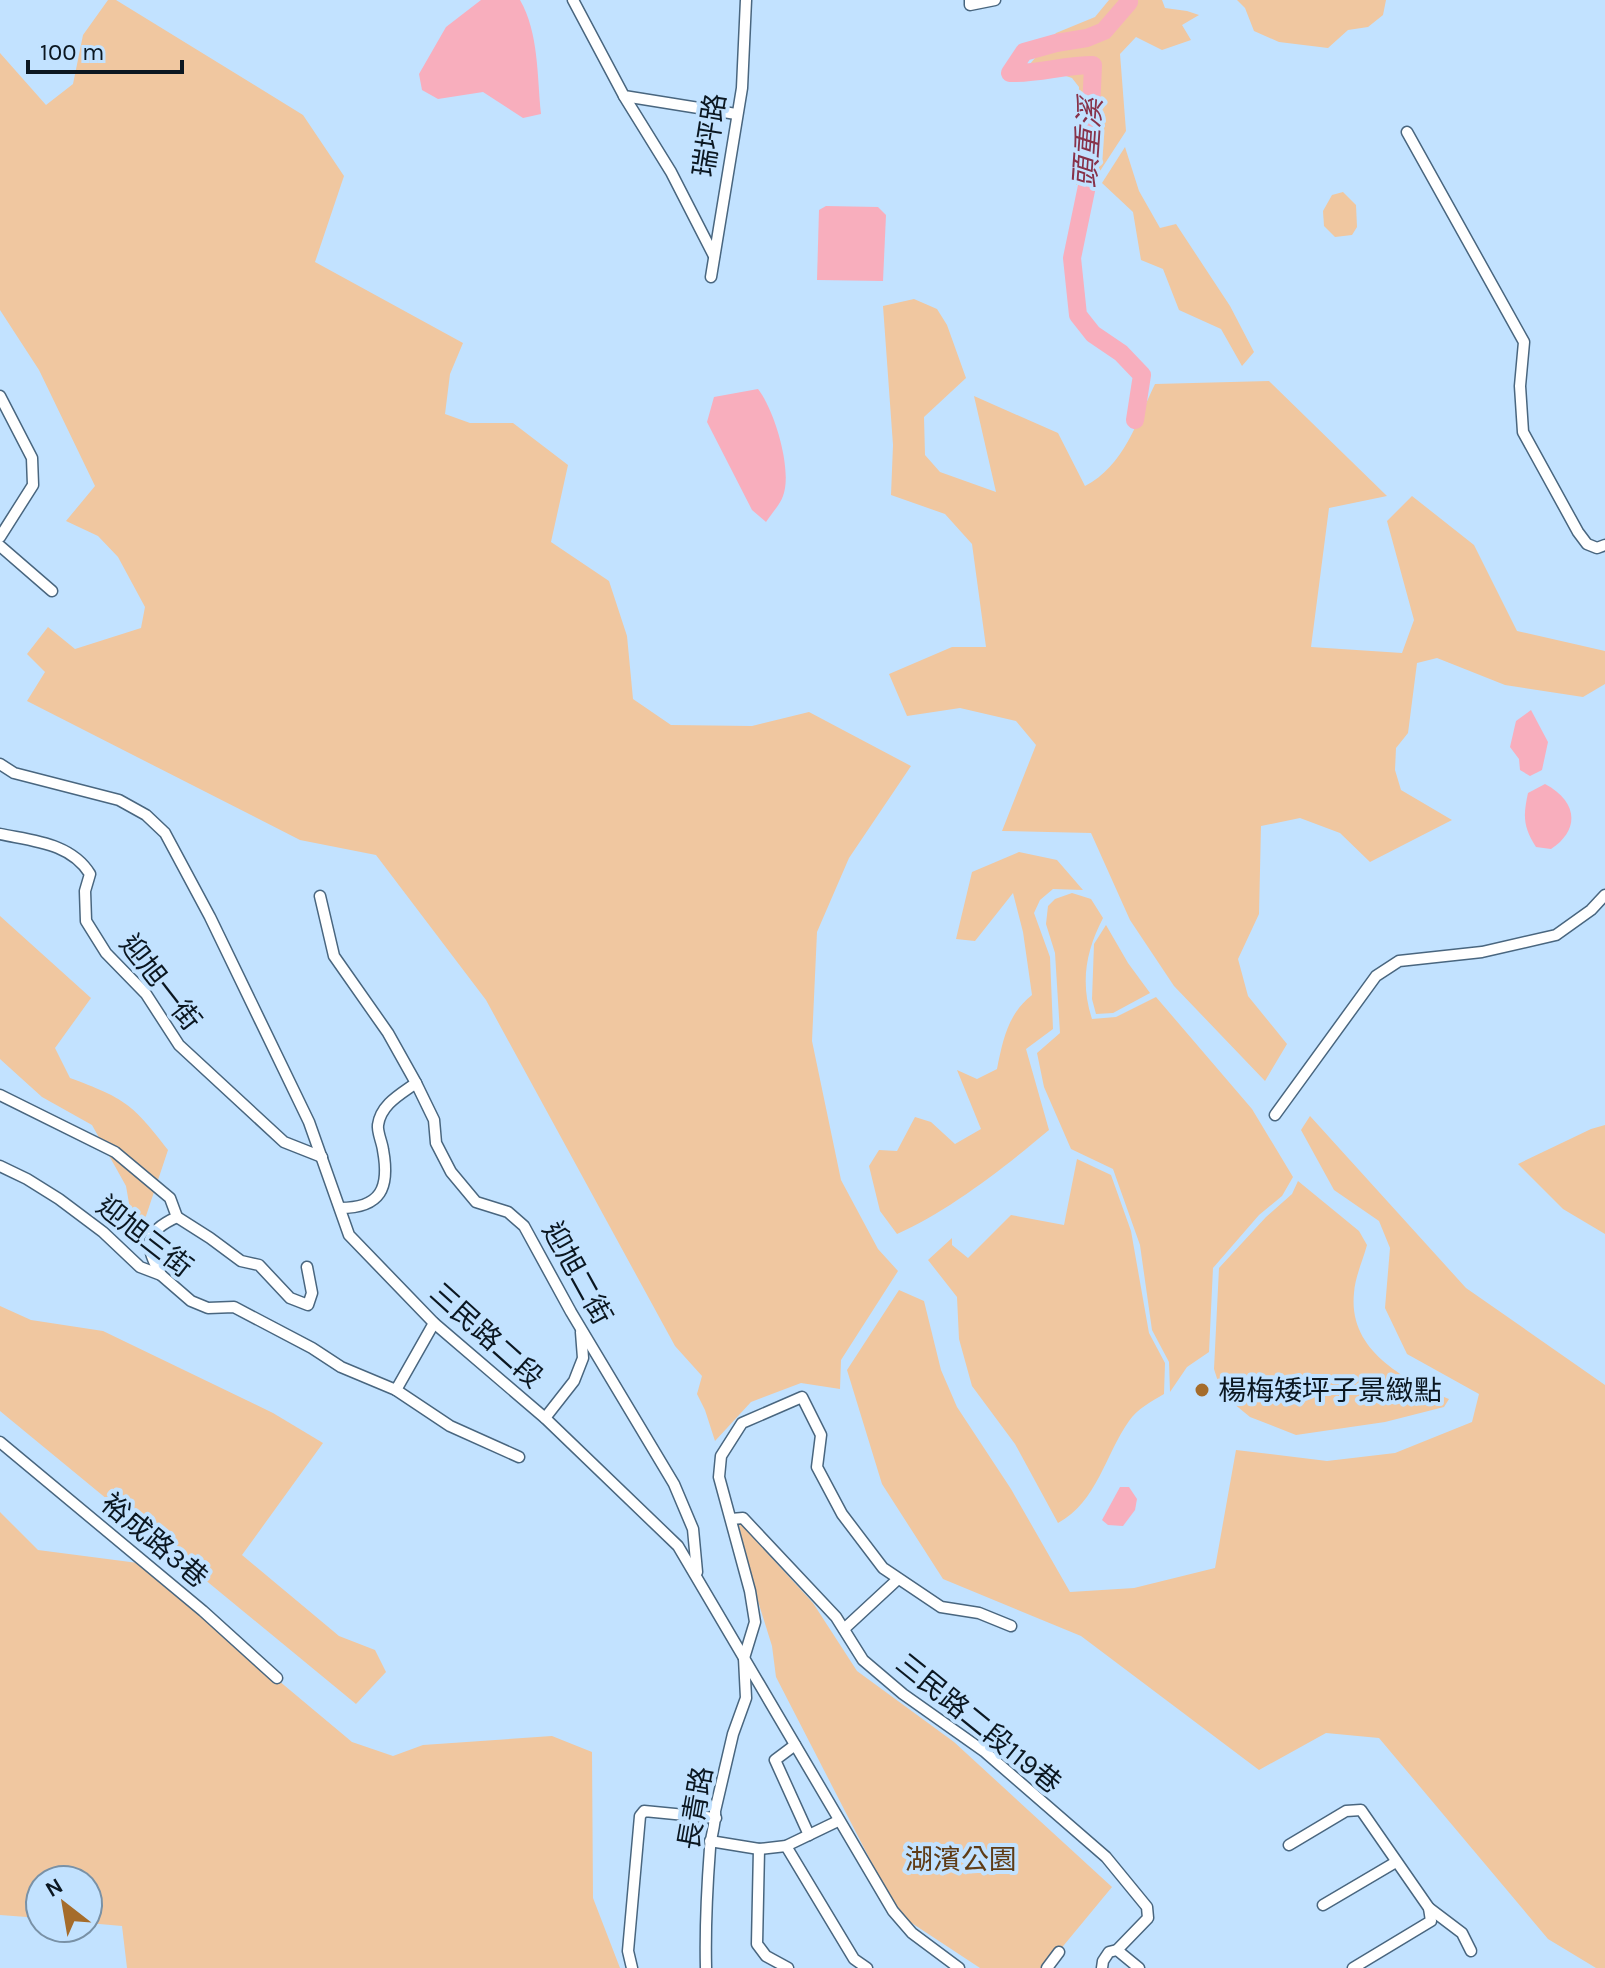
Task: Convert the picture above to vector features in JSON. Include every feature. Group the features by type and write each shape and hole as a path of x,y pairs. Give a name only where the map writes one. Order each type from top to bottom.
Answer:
{"street":[{"path":"573,0 624,96 671,172 714,256"},
{"name":"瑞坪路","path":"711,277 742,88 746,0"},
{"path":"970,0 970,5 995,0"},
{"path":"624,96 736,114"},
{"path":"1407,132 1524,342 1520,386 1523,432 1578,532 1587,544 1597,548 1605,545"},
{"path":"0,396 32,458 33,485 0,537"},
{"path":"0,546 52,591"},
{"name":"三民路二段","path":"0,764 14,773 119,800 146,815 165,833 210,917 296,1095 349,1235 434,1323 545,1418 678,1546 893,1911 912,1933 959,1968"},
{"name":"迎旭一街","path":"0,834 46,842 82,862 90,874 85,891 86,921 106,953 146,994 179,1045 284,1142 322,1157"},
{"path":"1275,1115 1376,976 1385,968 1399,961 1482,952 1556,935 1591,910 1605,895"},
{"name":"迎旭二街","path":"320,896 334,956 388,1033 416,1083 434,1120 436,1143 451,1172 476,1202 508,1212 524,1226 581,1330 674,1484 693,1529 697,1576"},
{"path":"340,1208 363,1208 375,1199 384,1185 386,1169 378,1125 386,1105 416,1083"},
{"path":"0,1095 115,1152 170,1198 177,1217 241,1261 259,1265 290,1298 308,1305 312,1293 307,1267"},
{"name":"迎旭三街","path":"0,1166 59,1199 111,1239 140,1267 161,1275 191,1301 208,1308 234,1307 341,1367 396,1390 450,1426 519,1457"},
{"path":"161,1275 150,1255 148,1241 159,1225 177,1217"},
{"path":"396,1390 434,1323"},
{"path":"545,1418 574,1381 583,1358 581,1330"},
{"path":"744,1658 755,1622 750,1591 719,1477 721,1456 742,1423 802,1397 821,1435 817,1467 842,1514 883,1568 941,1607 979,1613 1011,1626"},
{"name":"裕成路3巷","path":"0,1442 203,1611 277,1678"},
{"name":"三民路二段119巷","path":"731,1519 743,1518 836,1617 863,1660 903,1694 985,1752 1106,1857 1147,1907 1148,1918 1117,1950 1109,1952 1102,1968"},
{"path":"844,1629 898,1579"},
{"name":"長青路","path":"706,1968 710,1841 733,1734 746,1698 744,1658"},
{"path":"795,1745 775,1760 809,1835"},
{"path":"1289,1845 1346,1811 1361,1810 1429,1908 1462,1933 1471,1951"},
{"path":"632,1968 628,1951 640,1816 644,1811 716,1818"},
{"path":"710,1841 759,1849 786,1846 838,1821"},
{"path":"786,1846 854,1959 867,1968"},
{"path":"759,1849 757,1944 766,1956 788,1968"},
{"path":"1323,1905 1396,1862"},
{"path":"1353,1968 1431,1921 1429,1908"},
{"path":"1117,1950 1139,1968"},
{"path":"1047,1968 1059,1952"}],"green space":[{"path":"108,0 116,0 303,115 344,176 315,262 463,343 450,374 445,414 470,423 513,423 568,465 551,542 609,581 627,636 633,699 671,725 752,726 809,712 911,766 849,858 817,932 812,1041 841,1180 878,1249 898,1271 841,1360 840,1389 801,1383 751,1402 715,1441 697,1394 702,1376 675,1346 486,1000 376,855 300,840 27,701 45,672 27,654 48,627 75,649 141,628 145,607 118,557 98,536 66,521 95,486 39,370 0,310 0,53 46,105 73,84 83,35"},
{"path":"1109,0 1162,0 1165,8 1199,15 1182,25 1191,40 1162,50 1136,37 1120,54 1126,131 1100,171 1076,185 1079,87 1072,78 1030,64 1056,33 1095,17"},
{"path":"1237,0 1386,0 1383,15 1368,27 1348,30 1328,48 1279,42 1254,31 1245,8"},
{"path":"1125,147 1139,191 1160,228 1176,224 1230,306 1254,352 1242,366 1221,329 1179,310 1163,269 1141,260 1133,212 1102,183"},
{"path":"1343,192 1356,205 1357,227 1352,235 1335,237 1324,226 1323,211 1332,195"},
{"path":"914,299 937,309 947,325 966,378 924,417 925,455 940,472 996,492 974,396 1058,433 1085,486 1120,455 1155,384 1269,381 1387,496 1329,508 1311,647 1402,653 1414,620 1387,521 1412,496 1474,545 1517,631 1605,651 1605,684 1583,697 1505,685 1437,658 1417,663 1408,733 1396,748 1395,770 1401,790 1452,820 1370,862 1340,833 1300,818 1261,826 1259,914 1238,959 1248,996 1287,1044 1265,1081 1174,986 1130,920 1091,833 1002,831 1036,745 1016,721 960,708 907,716 889,674 952,647 986,647 972,544 945,514 891,495 893,445 883,306"},
{"path":"1019,852 1057,860 1083,890 1053,889 1040,900 1034,913 1050,957 1053,1029 1026,1049 1049,1130 956,1201 897,1234 880,1211 869,1166 879,1150 897,1151 915,1117 931,1122 955,1144 981,1129 957,1070 977,1079 997,1069 1004,1037 1012,1019 1032,995 1023,932 1013,893 975,941 956,939 972,872"},
{"path":"1072,893 1091,899 1103,918 1092,942 1087,967 1086,992 1092,1019 1116,1017 1156,997 1252,1109 1293,1177 1282,1196 1259,1215 1213,1268 1209,1352 1187,1367 1170,1392 1169,1362 1152,1330 1140,1245 1113,1169 1071,1149 1044,1087 1037,1053 1060,1033 1055,953 1046,924 1048,906 1055,899"},
{"path":"0,916 91,998 55,1048 70,1078 126,1104 146,1122 168,1150 146,1216 134,1232 126,1186 92,1125 42,1097 0,1059"},
{"path":"1106,925 1150,993 1113,1013 1096,1014 1092,999 1094,944"},
{"path":"1310,1116 1466,1288 1605,1385 1605,1968 1596,1968 1548,1939 1379,1738 1326,1733 1259,1770 1081,1636 943,1579 882,1484 847,1370 899,1290 924,1301 941,1370 957,1407 1011,1489 1070,1592 1134,1588 1215,1568 1236,1450 1327,1461 1395,1453 1472,1422 1479,1394 1407,1354 1385,1308 1390,1248 1379,1221 1334,1190 1301,1130"},
{"path":"1605,1125 1605,1234 1563,1209 1518,1164"},
{"path":"1077,1159 1111,1175 1131,1231 1149,1333 1165,1363 1164,1394 1132,1417 1082,1503 1058,1523 1015,1444 972,1386 959,1339 957,1297 928,1260 952,1238 952,1245 968,1258 1011,1215 1064,1225"},
{"path":"1298,1181 1359,1231 1367,1245 1354,1293 1360,1331 1370,1347 1398,1372 1449,1399 1444,1407 1385,1422 1296,1435 1250,1417 1222,1394 1214,1369 1219,1268 1292,1194"},
{"path":"0,1306 31,1320 103,1331 273,1413 323,1443 242,1555 339,1636 375,1650 386,1672 356,1704 0,1411"},
{"path":"0,1512 38,1550 138,1563 352,1742 393,1756 423,1745 552,1736 592,1752 593,1898 620,1968 127,1968 122,1926 104,1924 104,1864 24,1864 24,1917 0,1915"},
{"name":"湖濱公園","path":"738,1521 813,1603 857,1671 954,1742 1112,1887 1045,1968 980,1968 898,1914 776,1677 772,1646 752,1582"}],"shaded area":[{"path":"481,0 520,0 534,41 541,114 523,118 483,92 438,99 422,90 419,74 446,27"},
{"path":"826,206 878,207 886,215 883,281 817,280 819,210"},
{"path":"758,389 776,425 786,471 783,496 766,522 752,510 707,422 714,397"},
{"path":"1531,710 1548,742 1542,770 1530,776 1520,770 1519,759 1510,747 1516,721"},
{"path":"1545,784 1564,799 1571,815 1567,833 1551,849 1536,847 1525,821 1528,793"},
{"path":"1120,1487 1129,1487 1137,1499 1135,1510 1123,1526 1108,1525 1102,1520"}],"waterway":[{"name":"頭重溪","path":"1128,0 1104,31 1087,38 1024,52 1010,73 1093,65 1088,181 1072,258 1078,315 1093,334 1121,353 1142,375 1135,420"}],"place":[{"name":"楊梅矮坪子景緻點","path":"1202,1390"}]}
